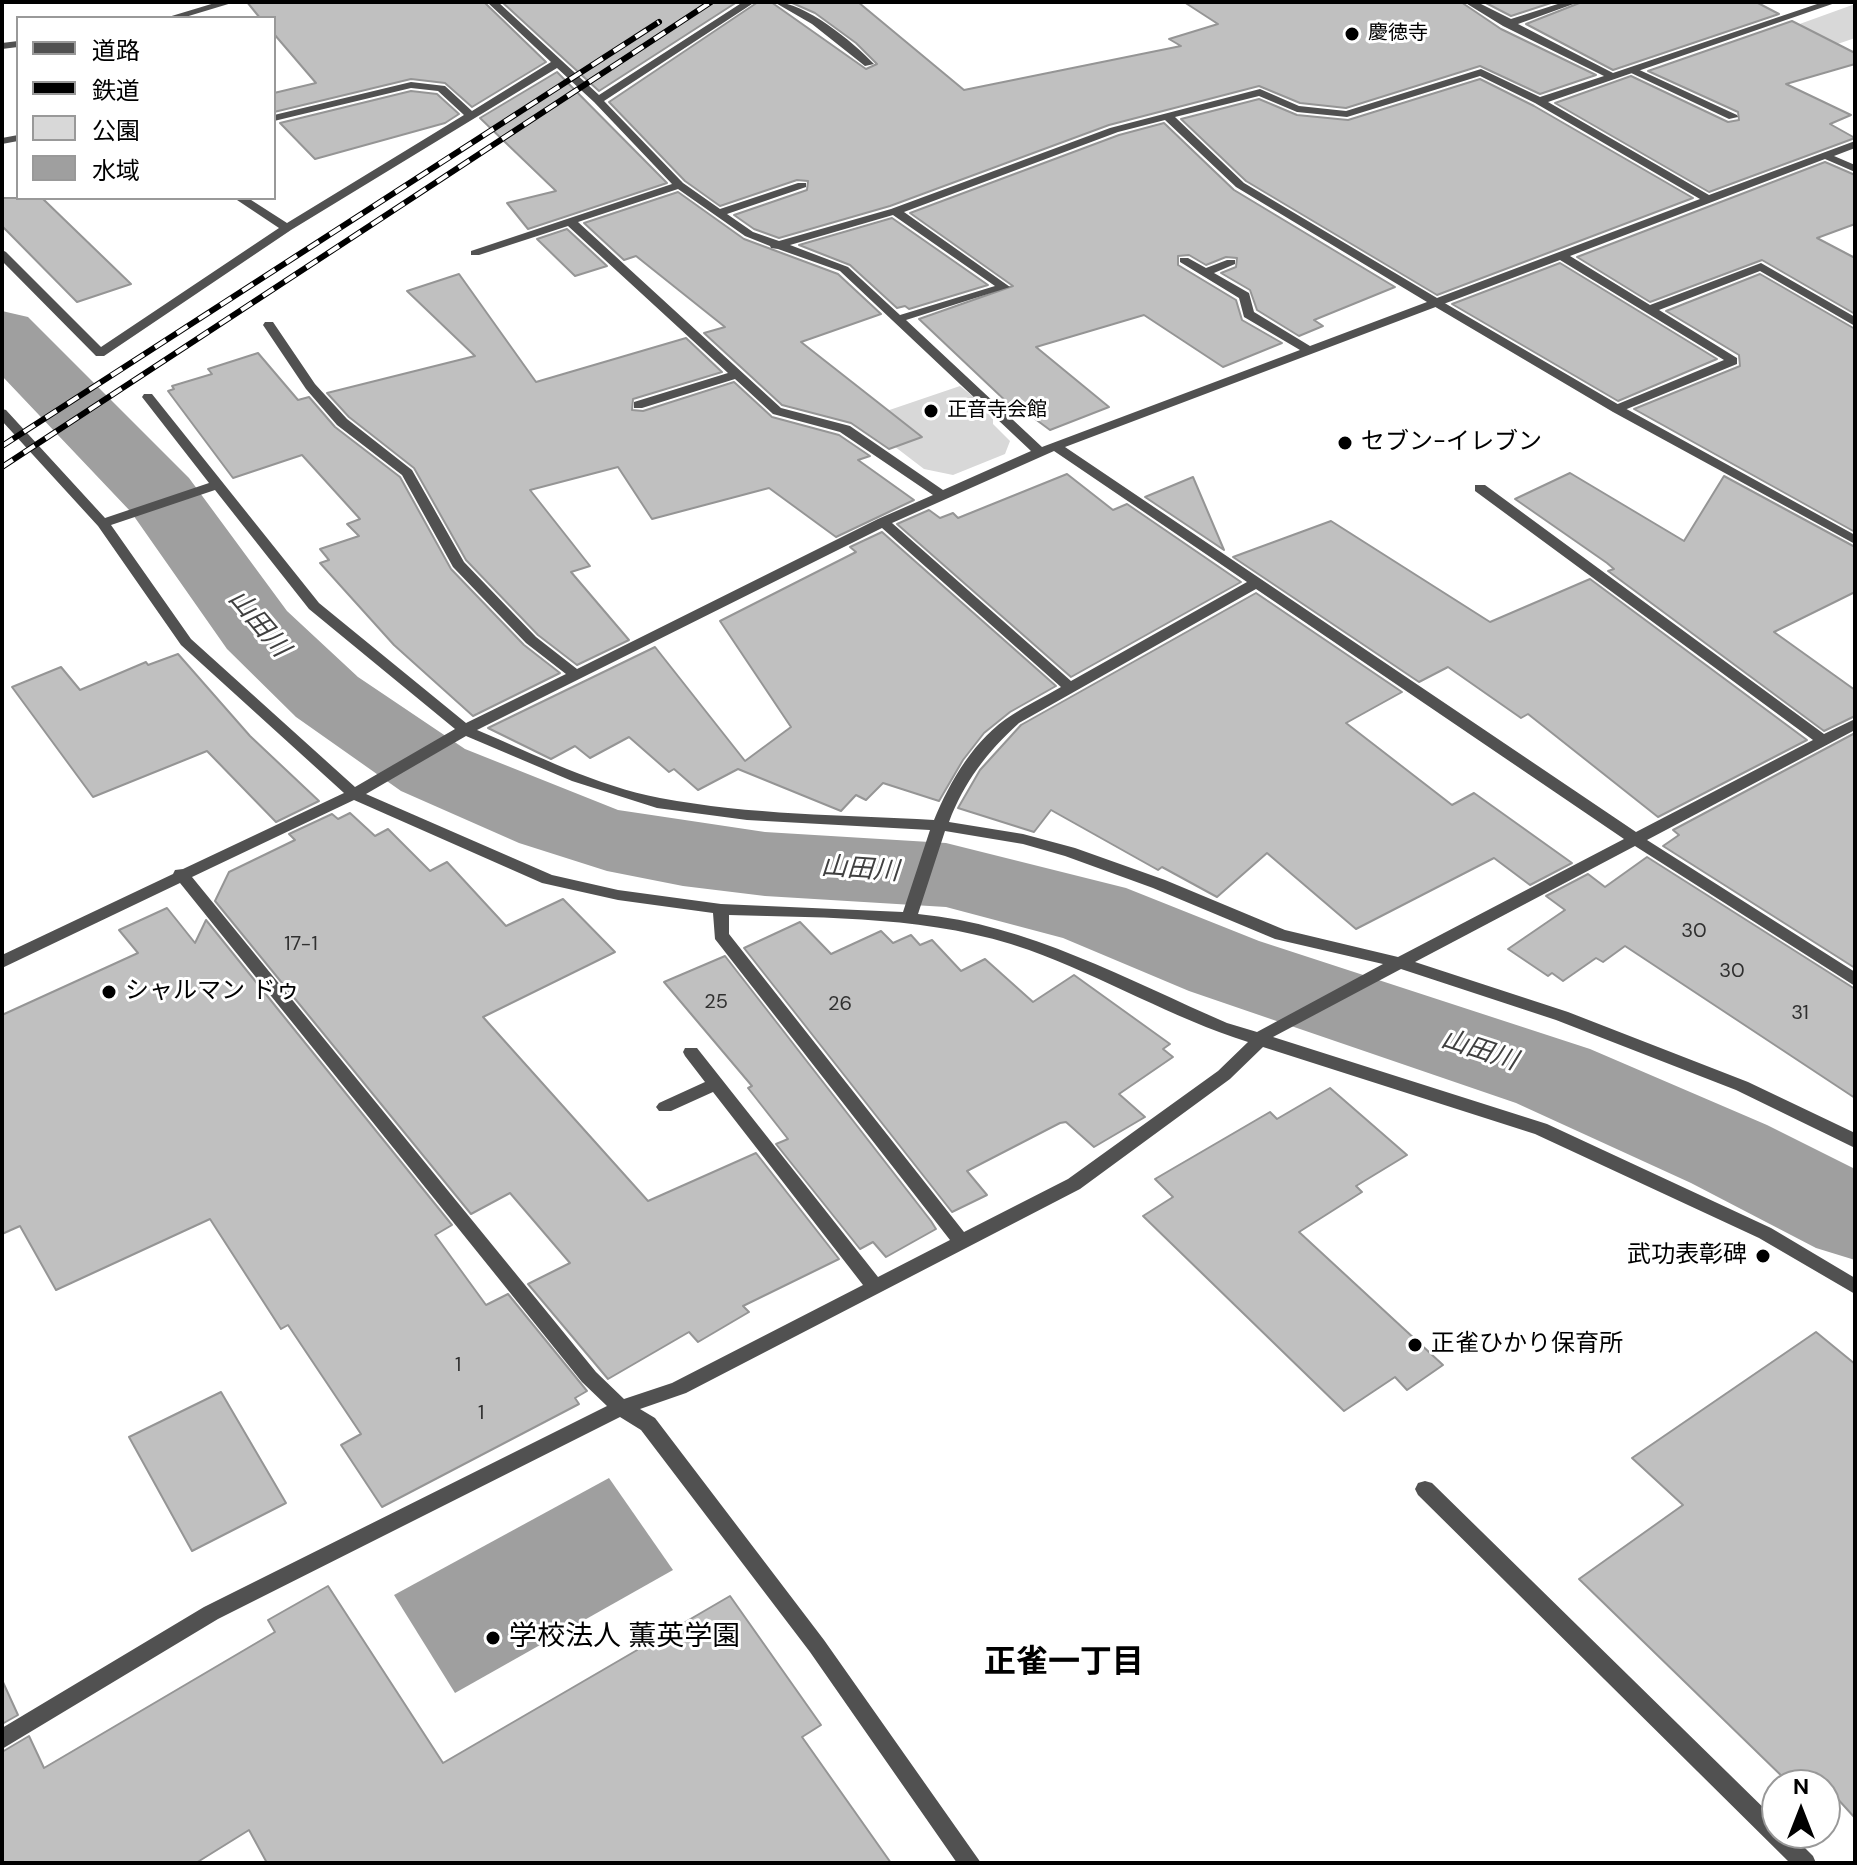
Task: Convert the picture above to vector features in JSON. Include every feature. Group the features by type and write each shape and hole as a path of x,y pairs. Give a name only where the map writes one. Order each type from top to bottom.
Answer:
{"street":[{"path":"181,16 230,2"},
{"path":"492,2 598,100 679,185 749,234 844,269 1047,449 1256,583 1635,839 1855,980"},
{"path":"598,100 750,2"},
{"path":"779,2 816,22 869,64"},
{"path":"1469,2 1612,76"},
{"path":"1507,24 1574,2"},
{"path":"1539,101 1833,2"},
{"path":"2,254 100,353 287,228 557,63"},
{"path":"1633,70 1733,117"},
{"path":"775,246 895,211 1114,130 1260,92 1297,109 1347,114 1481,72 1539,101 1708,199"},
{"path":"276,118 411,85 441,88 471,116"},
{"path":"1167,116 1240,185 1617,409 1855,540"},
{"path":"2,962 354,794 465,730 940,494 1047,449 1855,144"},
{"path":"1824,155 1855,169"},
{"path":"475,253 679,185"},
{"path":"721,212 802,185"},
{"path":"243,200 287,228"},
{"path":"895,211 1004,287 901,318"},
{"path":"572,223 734,375 777,411 845,429 940,494"},
{"path":"1560,255 1733,361 1617,409"},
{"path":"1184,260 1245,296 1248,314 1309,350"},
{"path":"1206,272 1231,262"},
{"path":"1649,310 1761,267 1855,322"},
{"path":"1841,314 1855,309"},
{"path":"269,325 310,386 342,422 407,473 458,564 531,640 575,674"},
{"path":"638,405 734,375"},
{"path":"148,397 314,606 465,730 577,778 657,803 747,815 1008,836 1070,852 1159,884 1281,935 1650,1049 1742,1086 1855,1141"},
{"path":"2,413 103,523 186,642 354,794 548,879 631,898 721,909 910,914 983,930 1034,946 1221,1027 1263,1036 1541,1129 1765,1233 1855,1287"},
{"path":"103,523 219,484"},
{"path":"1480,488 1823,740"},
{"path":"883,522 1070,688"},
{"path":"910,914 937,828 955,787 989,739 1014,720 1256,583"},
{"path":"2,1739 211,1613 621,1408 679,1388 1074,1184 1224,1075 1263,1036 1389,966 1855,724"},
{"path":"181,874 589,1377 621,1408 648,1424 817,1646 970,1863"},
{"path":"721,909 721,935 961,1241"},
{"path":"691,1052 875,1287"},
{"path":"665,1107 716,1084"},
{"path":"1425,1489 1805,1863"}],"green space":[{"path":"1855,4 1855,38 1823,49 1783,30"},
{"path":"960,386 993,413 993,424 1010,441 1005,454 953,475 924,469 860,420"}],"water":[{"path":"609,1478 673,1570 455,1693 394,1595"}],"building":[{"path":"247,2 484,2 546,62 472,107 445,83 411,79 276,112 276,93 316,83 276,36 276,16 258,16"},
{"path":"502,2 737,2 599,91"},
{"path":"758,2 771,2 866,69 877,64 856,43 815,13 790,2 858,2 964,90 1181,46 1169,39 1218,24 1184,2 1461,2 1501,29 1596,75 1540,94 1480,66 1346,108 1300,103 1259,86 1109,125 890,206 779,238 754,229 734,215 807,190 808,181 797,180 720,206 685,181 609,102"},
{"path":"1484,2 1554,2 1511,16"},
{"path":"1582,2 1756,2 1779,14 1613,70 1526,24"},
{"path":"1792,21 1855,53 1855,64 1786,84 1851,115 1830,124 1855,138 1709,192 1555,103 1631,76 1728,122 1739,120 1738,112 1648,71"},
{"path":"557,72 667,183 528,229 507,203 556,191 480,118"},
{"path":"1480,79 1534,106 1693,198 1437,295 1246,181 1181,119 1259,99 1297,115 1348,120"},
{"path":"411,91 437,94 459,114 445,123 315,159 280,123"},
{"path":"1164,123 1234,190 1395,287 1314,320 1323,326 1299,336 1257,310 1250,290 1221,273 1236,267 1237,258 1226,257 1206,265 1189,255 1178,256 1178,265 1236,300 1242,320 1282,343 1223,367 1144,315 1036,347 1109,407 1050,430 1015,404 1011,406 919,319 1013,286 910,213 1119,135"},
{"path":"1825,162 1855,175 1855,224 1817,238 1855,258 1855,314 1762,260 1650,302 1577,257"},
{"path":"678,192 744,239 838,274 881,314 801,342 922,437 889,449 851,423 782,405 704,333 725,327 636,256 624,260 584,223"},
{"path":"2,198 44,200 131,284 77,302 2,226"},
{"path":"892,218 988,285 909,309 905,306 897,308 850,265 799,245"},
{"path":"567,229 607,266 575,276 537,239"},
{"path":"1560,263 1717,359 1618,401 1452,304"},
{"path":"459,274 536,382 686,338 722,372 633,399 632,410 643,411 734,382 772,417 839,435 870,456 858,460 914,500 836,537 769,488 652,519 618,467 530,490 590,566 571,572 629,640 577,665 538,635 466,560 414,468 349,417 327,393 475,356 407,291"},
{"path":"1760,274 1855,329 1855,532 1634,409 1740,366 1739,355 1666,311"},
{"path":"258,353 298,400 309,397 335,427 400,477 451,569 524,645 560,673 473,716 394,645 320,563 329,560 320,549 359,536 347,524 360,519 302,455 233,478 168,391 174,389 172,386 212,374 208,369"},
{"path":"1570,473 1684,541 1724,476 1855,547 1855,592 1774,632 1855,690 1855,716 1824,731 1608,571 1614,569 1607,563 1515,499"},
{"path":"1067,474 1113,510 1127,504 1241,582 1071,677 897,524 929,510 940,518 953,513 958,518"},
{"path":"1193,477 1224,550 1145,497"},
{"path":"1331,521 1490,622 1590,579 1807,740 1658,817 1528,714 1521,718 1448,667 1419,682 1233,557"},
{"path":"882,532 1056,686 1010,712 984,733 963,760 939,801 883,783 866,800 856,795 841,811 738,769 698,790 674,769 669,772 629,737 590,758 575,746 551,759 488,728 655,647 745,761 791,727 720,621 856,552 850,547"},
{"path":"1256,593 1402,692 1346,723 1452,805 1474,793 1572,863 1530,885 1494,858 1356,929 1267,853 1217,897 1162,867 1158,870 1051,810 1034,832 958,808 980,770 1021,725"},
{"path":"178,654 250,736 319,801 276,822 207,751 93,797 12,687 61,667 80,690 146,662 148,665"},
{"path":"1855,733 1855,968 1663,846 1679,835 1673,830"},
{"path":"350,813 375,836 388,829 430,871 447,862 506,926 563,899 615,952 483,1017 648,1201 756,1153 839,1259 743,1306 749,1312 698,1342 689,1332 608,1379 528,1284 570,1263 510,1193 471,1214 215,901 229,872 295,840 289,834 332,814 338,819"},
{"path":"1647,857 1855,989 1855,1098 1625,946 1603,962 1596,958 1563,981 1552,973 1548,976 1508,949 1565,910 1546,896 1588,874 1605,887"},
{"path":"167,908 195,943 206,920 452,1225 435,1235 486,1305 508,1294 587,1391 575,1398 579,1404 382,1507 341,1445 361,1434 288,1325 281,1329 210,1219 56,1290 20,1226 2,1234 2,1015 138,953 119,930"},
{"path":"800,922 831,954 881,931 893,943 911,935 920,945 932,940 961,971 985,959 1033,1002 1074,975 1170,1044 1163,1049 1173,1057 1119,1094 1145,1117 1094,1147 1066,1122 1060,1123 967,1171 987,1195 952,1212 744,948"},
{"path":"725,956 936,1229 886,1257 873,1242 860,1249 776,1144 788,1139 748,1088 752,1086 664,982"},
{"path":"1330,1088 1407,1155 1356,1186 1362,1192 1299,1232 1443,1365 1407,1390 1395,1377 1344,1411 1143,1216 1173,1197 1155,1179 1270,1112 1277,1119"},
{"path":"1816,1332 1855,1364 1855,1818 1841,1803 1841,1769 1775,1769 1579,1579 1683,1505 1632,1458"},
{"path":"221,1392 286,1503 192,1551 129,1437"},
{"name":"学校法人 薫英学園","path":"328,1586 443,1763 730,1596 821,1725 802,1737 891,1863 267,1863 249,1830 196,1863 2,1863 2,1752 29,1736 44,1768 275,1632 268,1620"},
{"path":"2,1680 18,1715 2,1724"}],"waterway":[{"name":"山田川","path":"2,333 160,495 257,630 327,697 433,770 552,821 607,839 683,854 765,864 946,875 1092,912 1224,966 1553,1076 1729,1154 1855,1218"}],"railway":[{"path":"2,467 711,2"},
{"path":"2,446 659,22"}],"place":[{"name":"慶徳寺","path":"1352,34"},
{"name":"正音寺会館","path":"931,411"},
{"name":"セブン-イレブン","path":"1345,443"},
{"name":"シャルマン ドゥ","path":"109,992"},
{"name":"武功表彰碑","path":"1763,1256"},
{"name":"正雀ひかり保育所","path":"1415,1345"},
{"name":"学校法人 薫英学園","path":"493,1638"}],"district":[{"name":"正雀一丁目","path":"1064,1664"}]}
